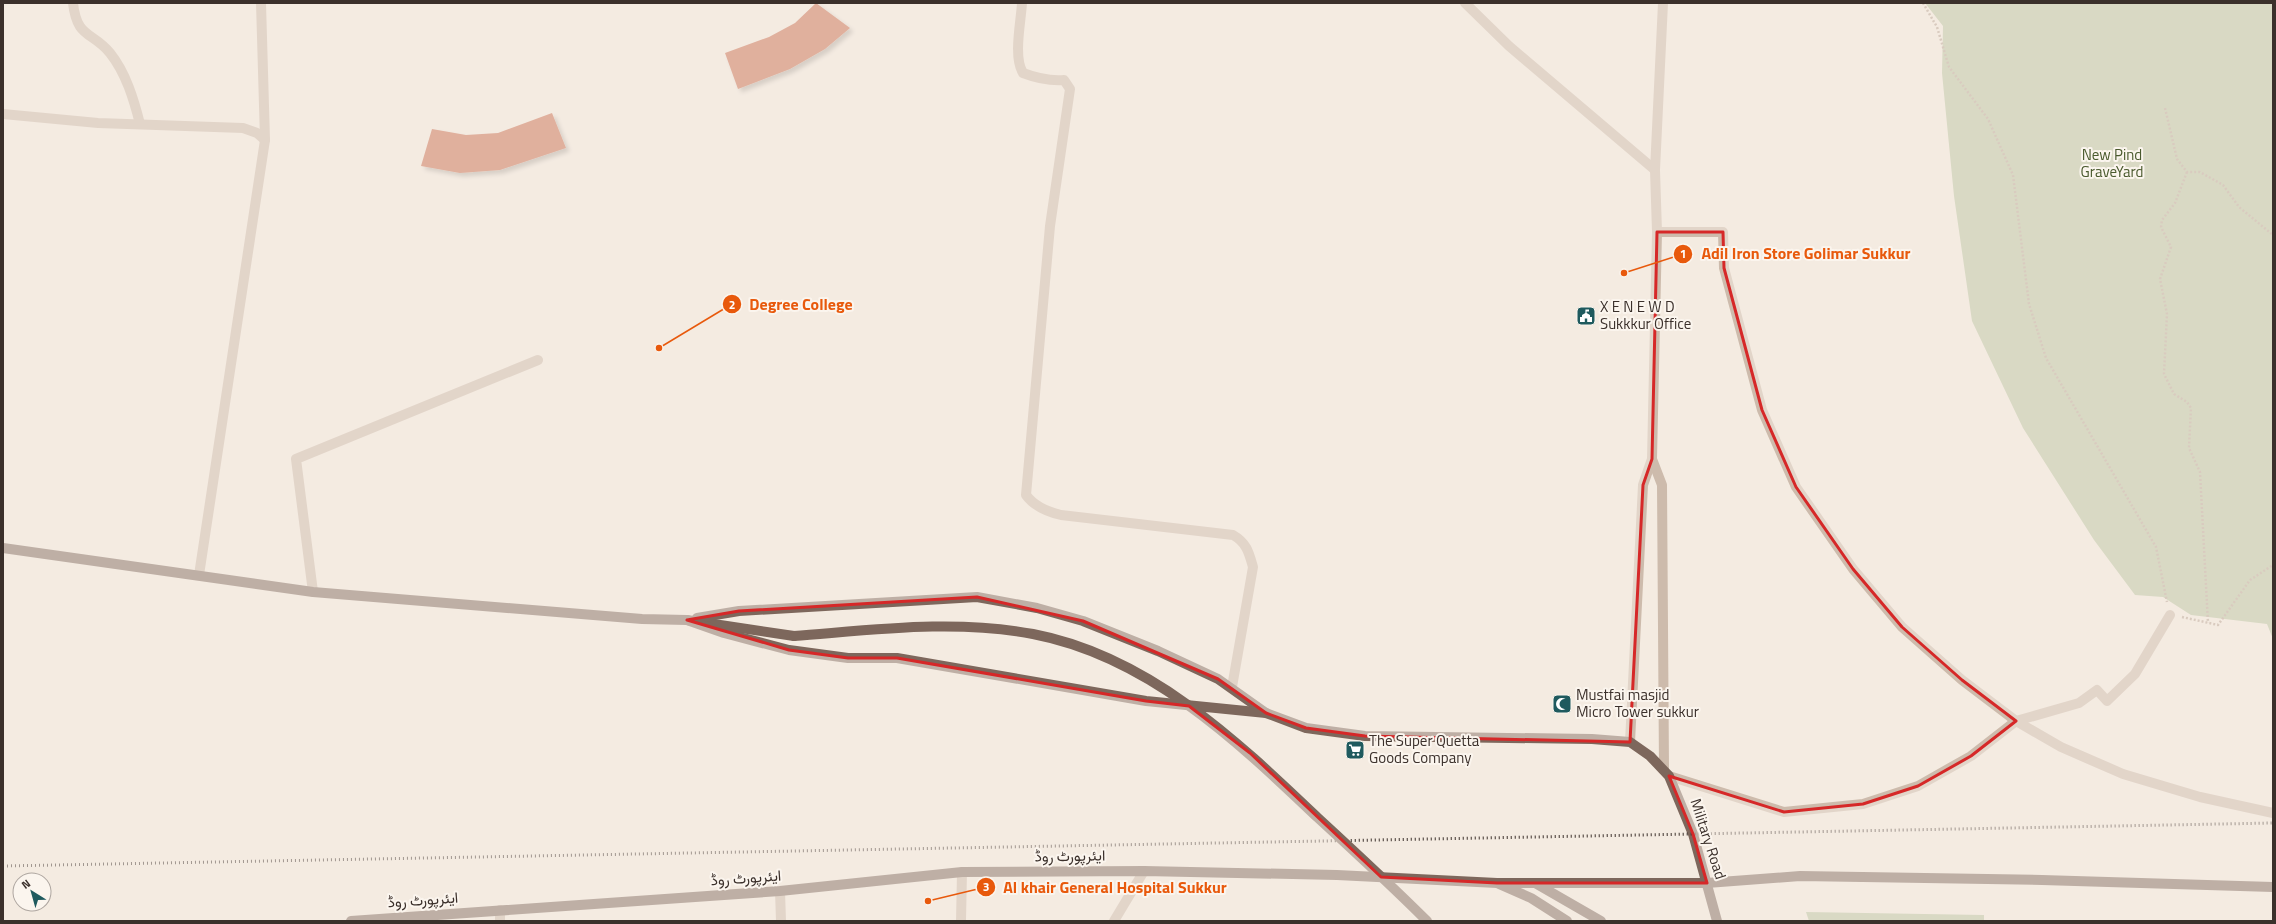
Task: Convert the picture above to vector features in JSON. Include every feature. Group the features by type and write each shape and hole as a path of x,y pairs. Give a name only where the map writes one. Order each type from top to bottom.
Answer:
{"main road":[{"path":"3,548 313,592 642,619 687,620 794,636 938,626 985,628 1034,634 1096,653 1136,672 1184,702 1250,753 1427,921"},
{"path":"687,620 739,611 977,597 1037,608 1083,621 1158,651 1232,687 1266,713"},
{"path":"687,620 724,633 789,650 848,658 897,658 1146,701 1266,713 1306,728 1365,736 1592,739 1630,742 1666,772"},
{"name":"Military Road","path":"1666,772 1692,834 1707,883 1716,921"},
{"name":"ایئرپورٹ روڈ","path":"351,921 780,891 962,872 1144,871 1337,874 1497,882 1707,883 1800,876 2042,880 2273,887"},
{"path":"1497,882 1531,898 1567,921"},
{"path":"1533,882 1601,921"}],"street":[{"path":"73,3 81,31 109,53 132,94 140,124"},
{"path":"199,576 265,140 261,3"},
{"path":"1022,3 1018,58 1020,68 1023,73 1031,76 1054,81 1064,80 1070,89 1050,226 1026,495 1030,500 1048,512 1061,515 1233,535 1242,540 1248,549 1253,568 1232,687"},
{"path":"1465,3 1509,46 1655,170"},
{"path":"1630,742 1643,485 1652,459 1657,232 1655,170 1663,3"},
{"path":"3,114 98,123 243,128 257,133 265,140"},
{"path":"1657,232 1723,232 1724,268 1762,410 1796,487 1853,569 1902,628 1962,680 2016,721 2061,747 2123,774 2200,797 2273,813"},
{"path":"313,592 296,459 538,360"},
{"path":"1652,459 1662,485 1666,772 1784,812 1863,804 1918,786 1971,756 2016,721 2079,703 2097,690 2107,701 2135,674 2170,615"},
{"path":"1114,921 1144,871"},
{"path":"961,921 962,872"},
{"path":"780,891 780,921"},
{"path":"500,910 500,921"}],"path":[{"path":"1923,3 1937,27 1949,67 1988,119 2013,175 2029,304 2046,358 2156,547 2170,615 2218,625 2250,580 2273,565"},
{"path":"2165,108 2177,159 2187,172"},
{"path":"2187,172 2175,203 2162,220 2161,227 2171,247 2160,279 2166,314 2164,374 2174,394 2187,402 2191,408 2189,448 2200,472 2208,623"},
{"path":"2187,172 2200,172 2223,185 2239,207 2273,234"}],"highlighted area":[{"path":"1657,232 1723,232 1724,268 1762,410 1796,487 1853,569 1902,627 1962,680 2016,721 1971,756 1918,786 1863,804 1784,812 1669,776 1693,834 1707,883 1497,883 1381,877 1250,753 1189,706 1146,701 897,658 848,658 789,650 687,620 739,611 977,597 1083,621 1218,679 1266,713 1306,728 1365,736 1630,742 1643,485 1652,459"}],"green space":[{"name":"New Pind GraveYard","path":"1925,3 2273,3 2273,639 2267,624 2191,615 2163,597 2135,595 2094,540 2023,428 1972,321 1954,196 1942,73 1943,26"},
{"path":"1806,912 1984,915 1984,921 1809,921"}],"building":[{"path":"816,3 850,28 825,49 790,69 738,89 725,53 769,37 795,23"},
{"path":"552,113 566,148 500,170 460,173 421,166 432,129 466,135 498,133"}],"railway":[{"path":"3,866 2273,823"}],"place":[{"name":"Adil Iron Store Golimar Sukkur","path":"1624,273"},
{"name":"X E N E W D Sukkkur Office","path":"1586,316"},
{"name":"Degree College","path":"659,348"},
{"name":"Mustfai masjid Micro Tower sukkur","path":"1562,704"},
{"name":"The Super Quetta Goods Company","path":"1355,750"},
{"name":"Al khair General Hospital Sukkur","path":"928,901"}]}
